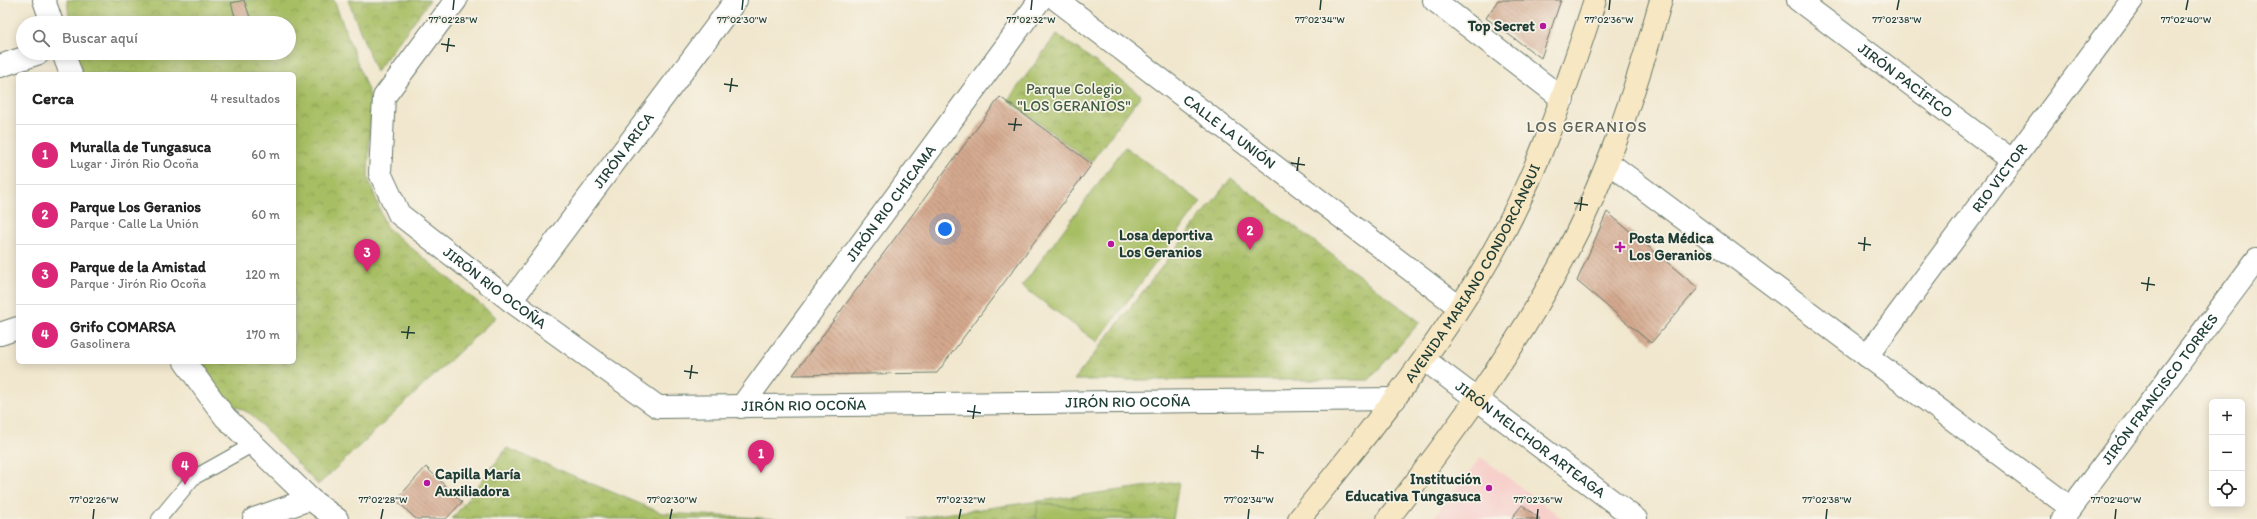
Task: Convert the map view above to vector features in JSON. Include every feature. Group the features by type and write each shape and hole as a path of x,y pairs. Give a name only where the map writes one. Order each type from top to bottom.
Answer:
{"main road":[{"name":"AVENIDA MARIANO CONDORCANQUI","path":"1299,519 1395,399 1424,360 1494,252 1529,179 1563,99 1595,0"},
{"path":"1388,519 1477,400 1521,334 1560,267 1609,163 1646,53 1661,0"}],"street":[{"path":"44,0 50,16"},
{"name":"JIRÓN RIO OCOÑA","path":"456,0 384,97 380,173 399,214 511,301 658,406 741,407 1395,399"},
{"name":"JIRÓN ARICA","path":"511,301 736,0"},
{"name":"JIRÓN RIO CHICAMA","path":"741,407 1040,0"},
{"name":"CALLE LA UNIÓN","path":"1057,0 1459,308"},
{"path":"1434,0 1563,99"},
{"name":"JIRÓN PACÍFICO","path":"1798,0 2013,161"},
{"name":"RIO VICTOR","path":"1868,356 2132,0"},
{"path":"0,66 18,60"},
{"path":"66,60 70,72"},
{"path":"1609,163 1868,356 2067,514"},
{"name":"JIRÓN FRANCISCO TORRES","path":"2067,514 2257,259"},
{"path":"0,334 16,329"},
{"name":"JIRÓN MELCHOR ARTEAGA","path":"1424,360 1636,519"},
{"path":"186,364 225,417 252,445 310,499 336,519"},
{"path":"254,519 310,499"}],"lane":[{"path":"159,519 193,478 252,445"}],"shaded area":[{"name":"Institución Educativa Tungasuca","path":"1481,457 1563,519 1432,519"}],"green space":[{"path":"67,0 334,0 371,99 368,177 386,227 496,317 318,485 251,414 204,390 202,364 296,364 296,72 78,72 76,60 296,60 296,16 69,16"},
{"path":"348,0 430,0 376,72"},
{"name":"Parque Colegio \"LOS GERANIOS\"","path":"1057,34 1141,95 1091,162 1008,100"},
{"name":"Losa deportiva Los Geranios","path":"1125,147 1201,202 1097,342 1022,286"},
{"path":"1231,178 1420,322 1369,380 1074,380"},
{"path":"507,448 662,513 780,519 452,519"},
{"path":"1179,482 1173,519 908,519"},
{"path":"1038,503 1133,514 1132,519 1036,519"}],"building":[{"path":"244,0 250,16 235,16 231,3"},
{"path":"1498,0 1561,0 1541,58 1486,18"},
{"path":"1000,97 1092,164 937,373 793,375"},
{"name":"Posta Médica Los Geranios","path":"1607,212 1698,288 1651,343 1577,281"},
{"name":"Capilla María Auxiliadora","path":"426,467 462,502 446,519 416,519 396,500"},
{"path":"1522,505 1540,519 1511,519"}],"place":[{"name":"Top Secret","path":"1543,26"},
{"name":"Losa deportiva Los Geranios","path":"1111,244"},
{"name":"Posta Médica Los Geranios","path":"1620,247"},
{"name":"Parque Los Geranios","path":"1250,250"},
{"name":"Parque de la Amistad","path":"367,272"},
{"name":"Muralla de Tungasuca","path":"761,473"},
{"name":"Capilla María Auxiliadora","path":"427,483"},
{"name":"Grifo COMARSA","path":"185,485"},
{"name":"Institución Educativa Tungasuca","path":"1489,488"}],"district":[{"name":"LOS GERANIOS","path":"1587,126"}]}
